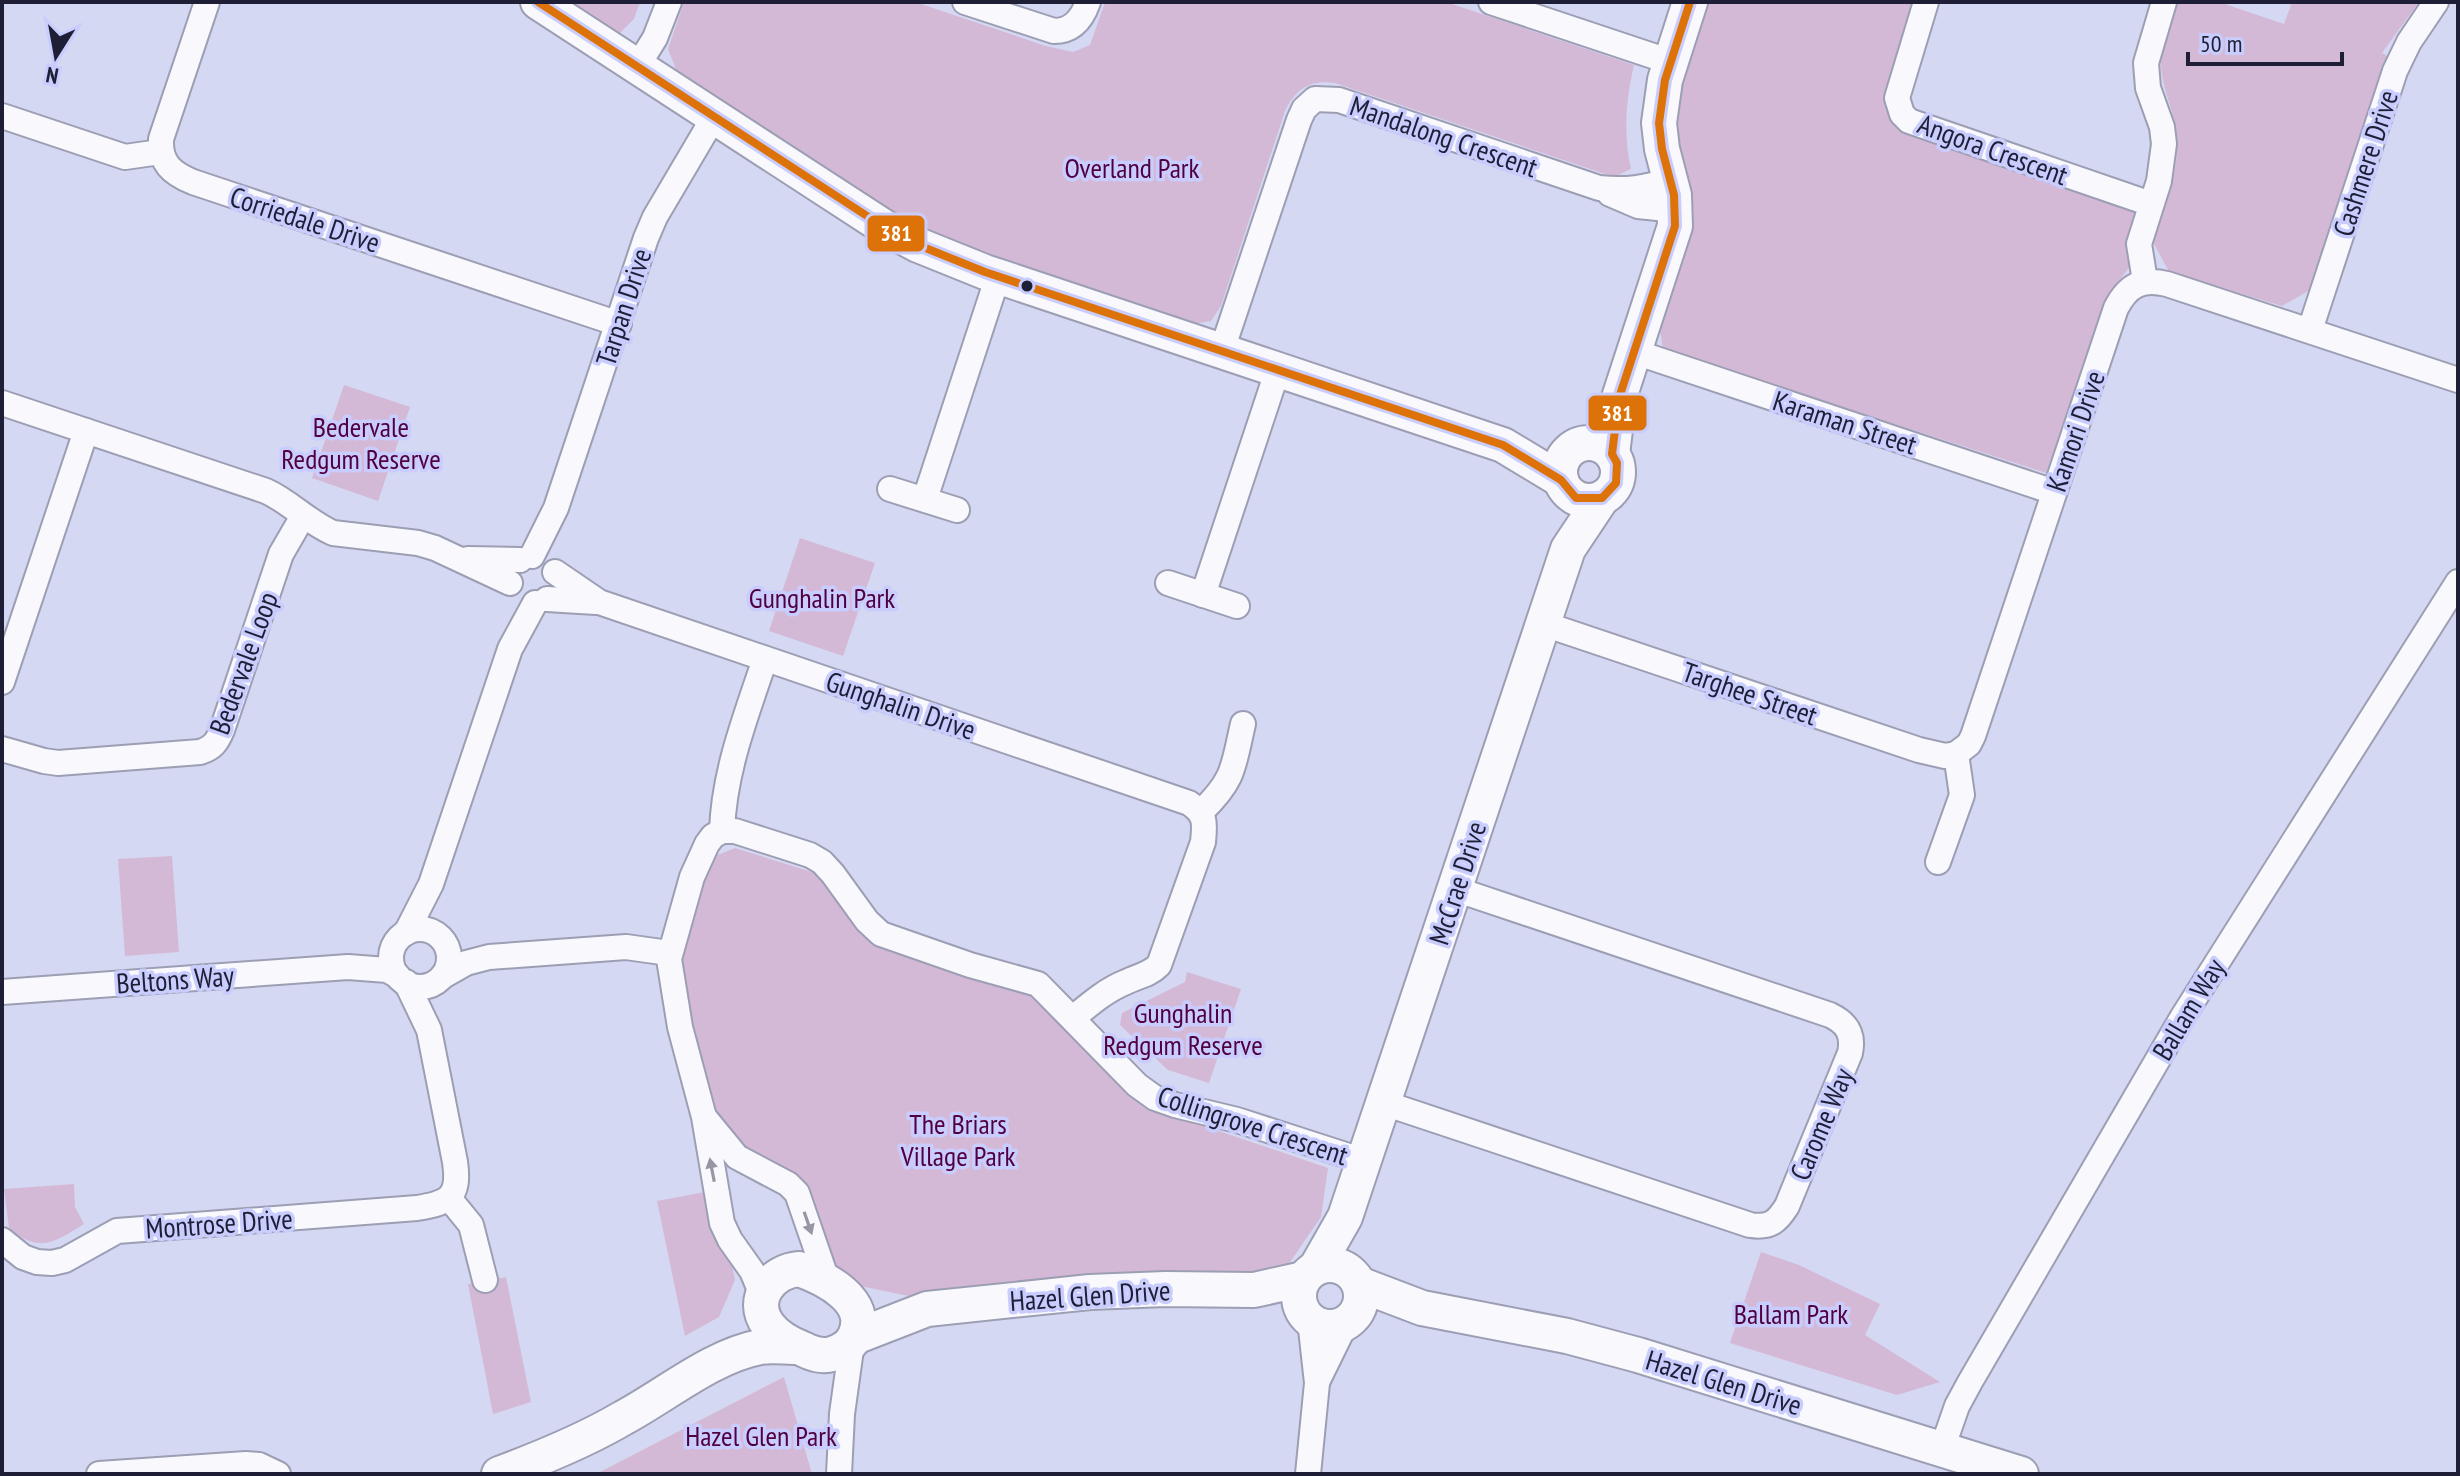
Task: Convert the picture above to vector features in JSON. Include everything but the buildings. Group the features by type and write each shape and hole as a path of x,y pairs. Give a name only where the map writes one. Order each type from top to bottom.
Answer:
{"street":[{"path":"2,116 125,157 160,152 161,139 207,2"},
{"path":"538,2 884,227 918,245 998,276 1503,445 1562,483 1576,498 1594,501 1602,498 1616,483 1617,463 1590,448 1503,445"},
{"path":"637,67 655,38 669,2"},
{"path":"965,2 1062,31 1077,23 1088,2"},
{"path":"1491,2 1671,62"},
{"path":"1562,483 1563,461 1590,448 1619,398 1669,249 1674,195 1659,123 1665,80 1690,2"},
{"name":"Angora Crescent","path":"1926,2 1897,98 1902,114 1909,121 2151,204"},
{"path":"2164,2 2146,63 2148,88 2162,127 2164,144 2163,161 2139,244 2145,281 2167,284 2458,380"},
{"name":"Cashmere Drive","path":"2310,330 2395,71 2409,42 2436,2"},
{"name":"Mandalong Crescent","path":"1222,350 1295,130 1304,109 1315,99 1339,100 1599,188 1621,201 1674,195"},
{"name":"Tarpan Drive","path":"402,936 431,884 655,217 714,117"},
{"name":"Corriedale Drive","path":"160,152 164,163 179,176 619,324"},
{"path":"925,499 998,276"},
{"name":"Kamori Drive","path":"1956,754 1969,744 1973,736 2116,308 2128,289 2145,281"},
{"name":"Karaman Street","path":"1635,352 2054,492"},
{"path":"1203,595 1278,369"},
{"path":"2,403 266,491 303,516"},
{"path":"2,682 86,431"},
{"name":"McCrae Drive","path":"1562,483 1568,549"},
{"path":"890,489 957,510"},
{"name":"McCrae Drive","path":"1308,1294 1345,1217 1568,549 1602,498"},
{"name":"Gunghalin Drive","path":"303,516 333,533 418,543 532,578 1189,803 1202,811"},
{"name":"Bedervale Loop","path":"2,749 58,763 210,749 222,730 281,554 303,516"},
{"name":"Ballam Way","path":"1942,1449 1957,1406 1970,1382 2182,1018 2458,582"},
{"path":"1168,583 1237,606"},
{"name":"Targhee Street","path":"1544,624 1919,750 1945,756 1956,754"},
{"path":"765,659 729,768 723,796 722,831 707,844 699,860 669,953 671,982 704,1117 722,1223 752,1271 767,1324 776,1334 805,1350 828,1381 842,1414"},
{"path":"1073,1018 1097,998 1126,981 1152,973 1159,965 1174,931 1203,842 1205,821 1202,811 1223,791 1231,776 1243,724"},
{"path":"1938,862 1962,795 1956,754"},
{"name":"Collingrove Crescent","path":"722,831 735,831 810,855 822,862 867,921 881,934 970,965 1027,979 1044,988 1137,1085 1155,1098 1237,1120 1364,1161"},
{"name":"Tarpan Drive","path":"431,884 430,908 438,935"},
{"name":"Carome Way","path":"1384,1103 1750,1225 1768,1226 1780,1218 1787,1206 1850,1053 1852,1044 1849,1031 1842,1021 1830,1015 1455,889"},
{"path":"485,1280 471,1225 449,1198 454,1193 457,1175 429,1030 394,969 392,954 402,936 415,929 438,935 489,957"},
{"path":"429,1030 439,979 447,969 449,953 438,935"},
{"name":"Beltons Way","path":"348,967 384,951 402,936"},
{"path":"402,979 425,986 466,963 489,957 626,947 669,953"},
{"name":"Beltons Way","path":"2,992 348,967 387,970 402,979"},
{"path":"704,1117 737,1157 788,1184 797,1193 833,1286"},
{"name":"Montrose Drive","path":"2,1240 23,1257 52,1263 65,1260 117,1231 417,1208 435,1205 449,1198"},
{"name":"McCrae Drive","path":"1345,1217 1354,1298"},
{"path":"1308,1474 1317,1383 1308,1294 1336,1265 1354,1298"},
{"path":"700,1371 762,1301 773,1278 799,1269 833,1286 858,1315 842,1414 839,1474"},
{"name":"Hazel Glen Drive","path":"833,1286 927,1309"},
{"name":"Hazel Glen Drive","path":"853,1340 927,1309 1090,1292 1165,1289 1308,1294"},
{"path":"1308,1294 1328,1327 1354,1298"},
{"path":"1317,1383 1354,1298"},
{"name":"Hazel Glen Drive","path":"1354,1298 1567,1336 1638,1355 2021,1474"},
{"path":"499,1474 577,1443 700,1371 748,1350 764,1346 805,1350 827,1356 842,1351 853,1340"},
{"path":"99,1474 246,1464 259,1465 278,1474"}],"green space":[{"path":"561,2 640,2 634,19 616,37"},
{"name":"Overland Park","path":"684,2 915,2 1046,46 1073,52 1090,45 1105,2 1446,2 1634,65 1626,117 1631,169 1614,177 1335,83 1311,84 1299,91 1285,111 1221,306 1211,321 1194,324 973,249 914,223 848,184 677,72 668,49"},
{"path":"1704,2 1917,2 1899,128 2136,207 2129,239 2130,266 2109,295 2046,473 1663,349 1659,323 1676,145 1674,103"},
{"path":"2177,2 2219,2 2284,24 2292,2 2419,2 2382,53 2391,58 2310,290 2282,306 2169,272 2152,240 2169,190 2177,152 2176,130 2162,76 2161,50"},
{"name":"Bedervale Redgum Reserve","path":"344,385 410,407 378,501 312,478"},
{"name":"Gunghalin Park","path":"800,538 875,563 843,656 769,631"},
{"name":"The Briars Village Park","path":"735,848 815,873 873,943 955,974 1034,994 1151,1108 1328,1168 1321,1217 1286,1268 1225,1283 933,1301 860,1286 832,1269 815,1204 795,1178 740,1153 701,1081 677,958 710,858"},
{"path":"172,856 179,952 125,956 118,859"},
{"name":"Gunghalin Redgum Reserve","path":"1187,972 1241,989 1209,1083 1168,1070 1120,1025 1122,1013 1185,982"},
{"path":"74,1184 75,1207 84,1224 46,1243 29,1241 9,1228 4,1189"},
{"path":"710,1191 724,1227 735,1280 719,1317 685,1336 657,1201"},
{"name":"Ballam Park","path":"1761,1252 1799,1265 1880,1304 1865,1335 1940,1382 1897,1395 1730,1343"},
{"path":"506,1277 531,1402 493,1414 468,1284"},
{"name":"Hazel Glen Park","path":"784,1377 812,1474 596,1474"}],"transit line":[{"name":"381","path":"538,2 884,227 918,245 985,272 1503,445 1561,480 1576,498 1602,498 1616,483 1617,463 1612,454 1619,398 1675,226 1674,195 1659,123 1665,80 1690,2"}]}
